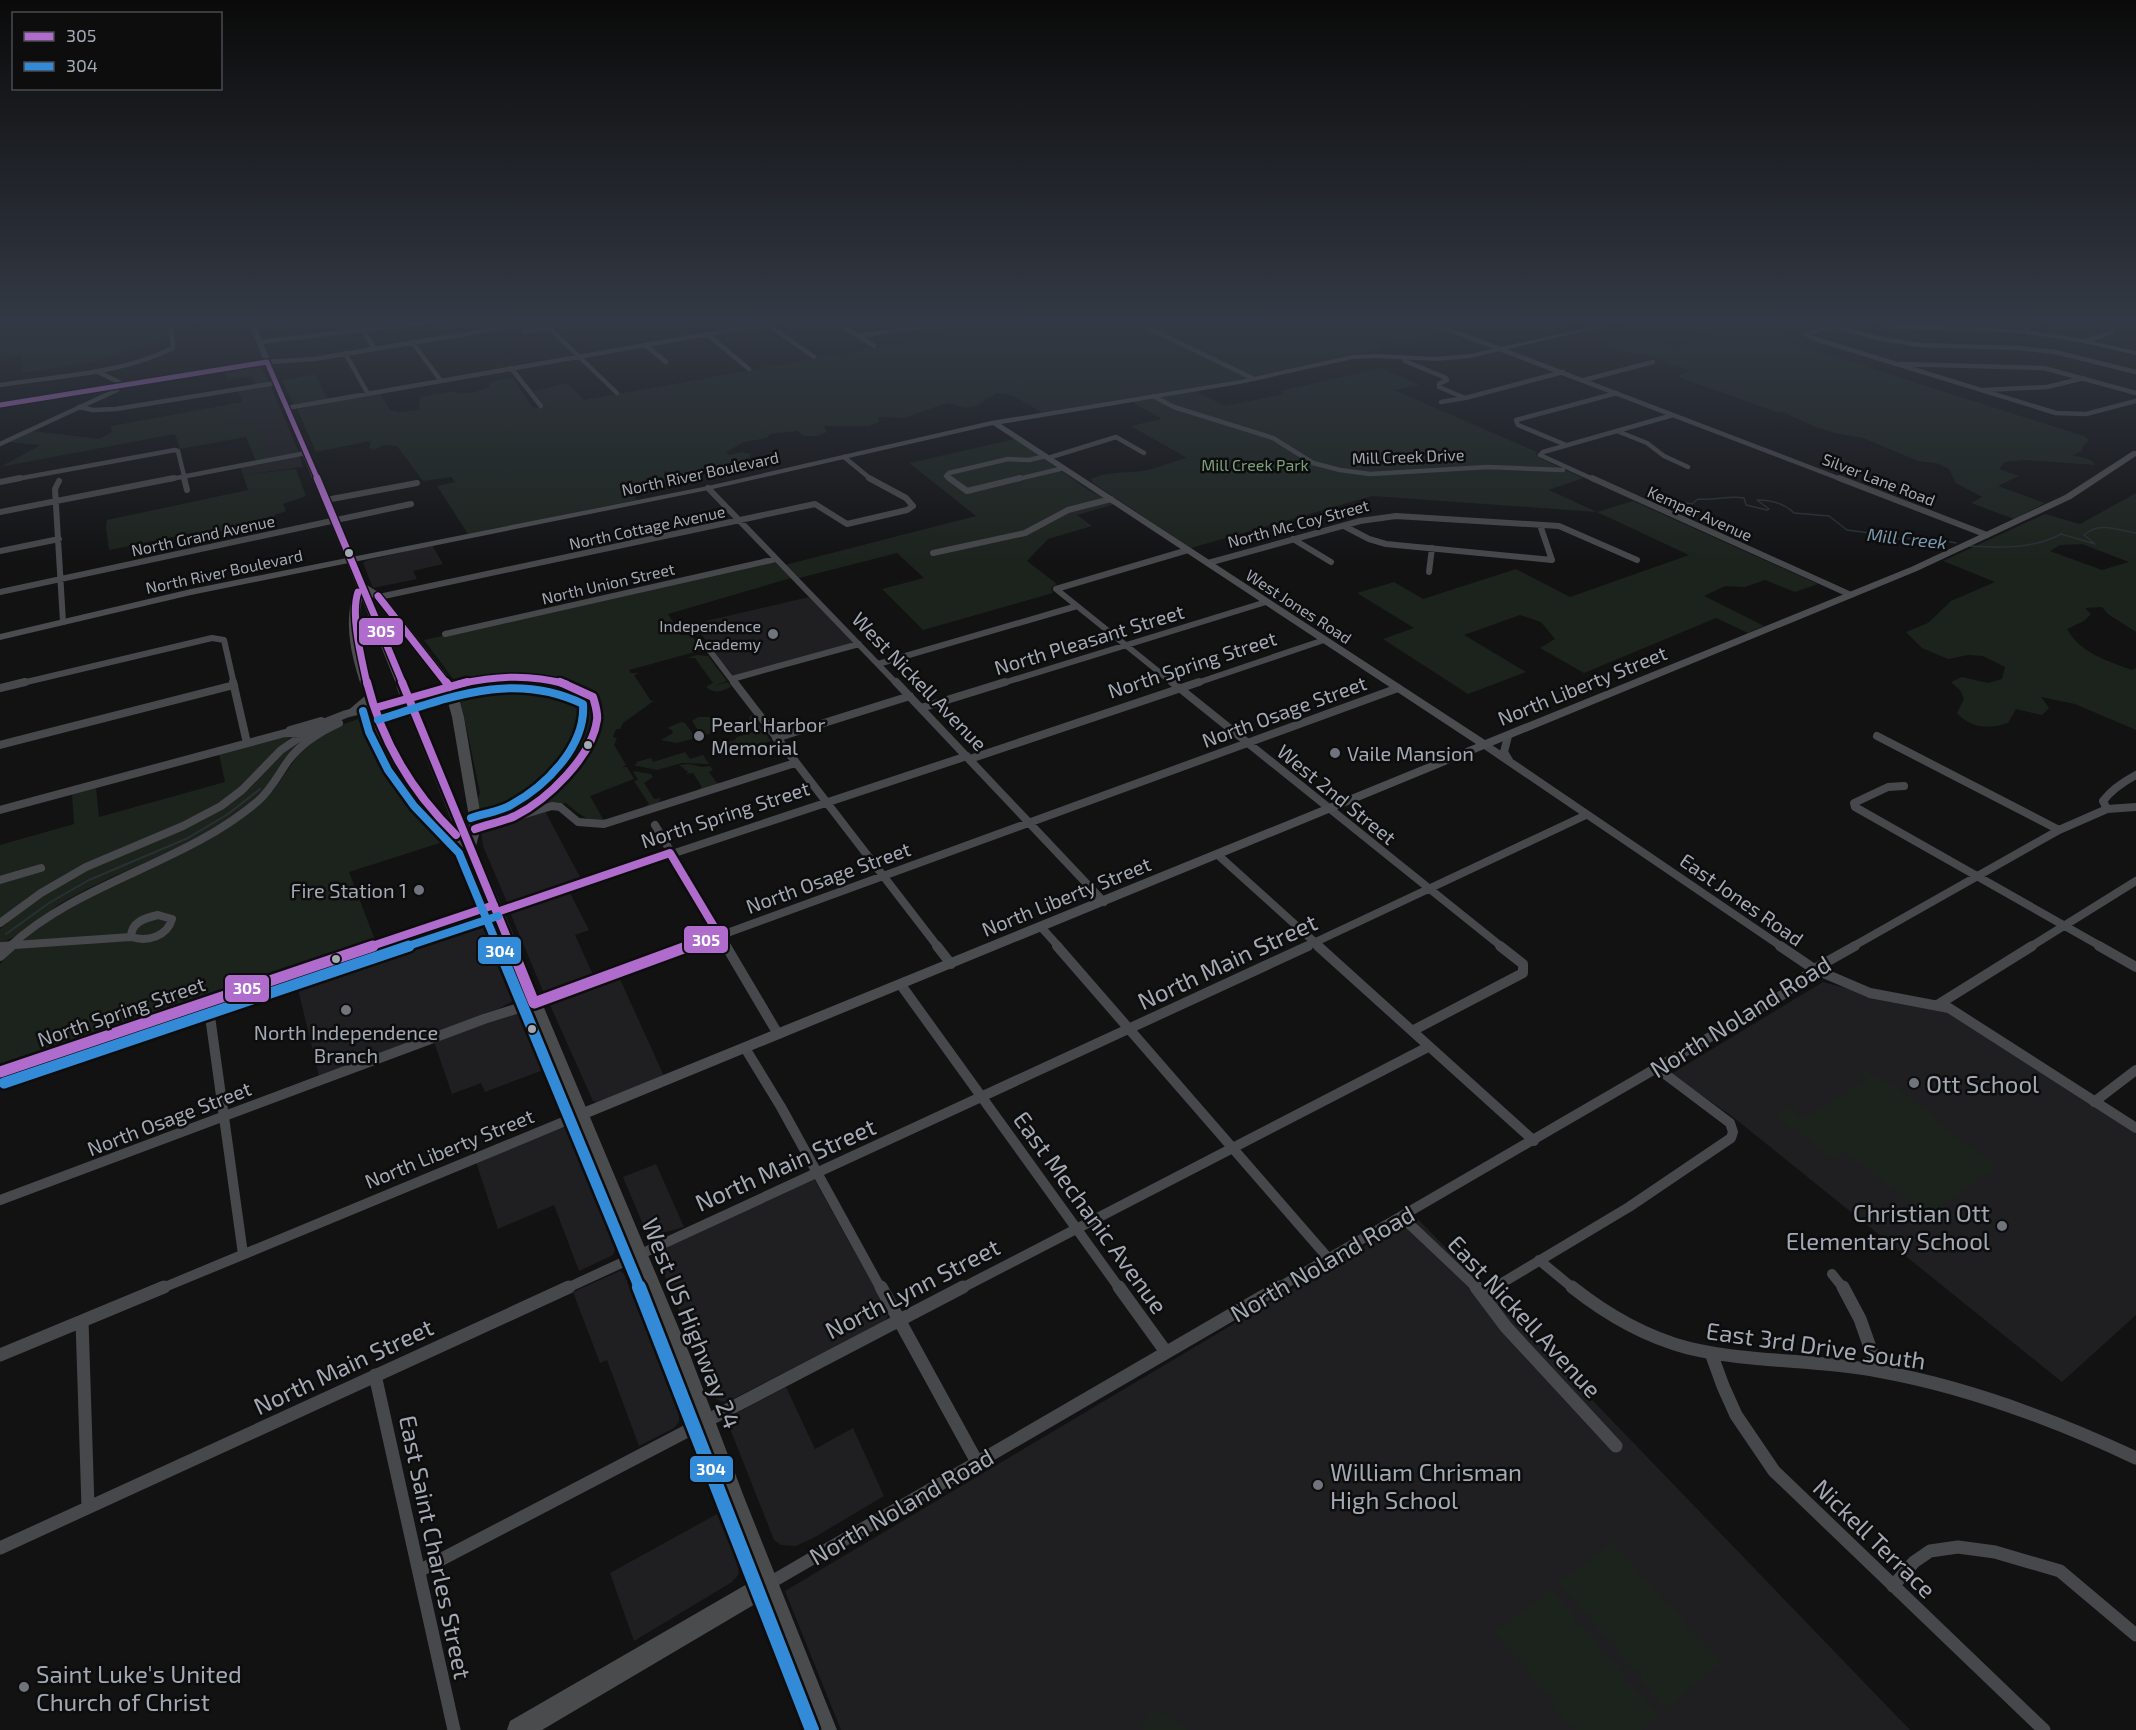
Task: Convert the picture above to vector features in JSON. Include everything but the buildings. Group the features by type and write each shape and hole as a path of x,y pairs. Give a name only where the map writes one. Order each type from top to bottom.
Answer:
{"main road":[{"name":"West US Highway 24","path":"285,403 352,560 706,1421 767,1585 825,1730"},
{"name":"North River Boulevard","path":"0,637 191,592 708,488 995,423 1114,403"},
{"name":"West Jones Road","path":"995,423 1485,745"},
{"name":"North Liberty Street","path":"580,1115 1851,595 2068,497 2136,453"},
{"path":"362,586 379,597 450,687 460,729 475,829 469,846 445,825 417,791 387,743 376,717 358,654 355,600 362,586"},
{"path":"351,713 372,703"},
{"name":"North Spring Street","path":"0,1072 495,908"},
{"name":"North Noland Road","path":"519,1730 767,1585"}],"street":[{"path":"0,444 89,403"},
{"path":"79,407 93,410 116,410 159,403"},
{"path":"287,408 317,403"},
{"path":"538,403 541,406"},
{"name":"Mill Creek Drive","path":"1165,403 1273,438 1312,463 1340,470 1370,474 1488,467 1572,471"},
{"path":"1581,403 1516,420 1518,425 1566,445 1674,414"},
{"name":"Silver Lane Road","path":"1643,403 1986,535"},
{"path":"2023,403 2060,414 2085,413 2129,403"},
{"path":"1617,431 1647,443 1664,456 1688,467"},
{"path":"1064,468 967,491 946,476 1008,459 1029,460 1047,457 1116,437 1144,453"},
{"name":"Kemper Avenue","path":"1566,445 1540,454 1572,471 1851,595"},
{"path":"0,482 175,450 178,451 187,490"},
{"path":"0,512 306,453"},
{"name":"North Cottage Avenue","path":"379,597 817,504 839,522 847,524 907,510 913,506 906,498 870,479 844,458"},
{"path":"59,481 55,489 63,622"},
{"path":"326,500 417,483"},
{"name":"West Nickell Avenue","path":"708,488 910,696 1104,902"},
{"path":"933,553 1025,533 1068,510 1111,500"},
{"name":"North Grand Avenue","path":"0,592 411,504"},
{"name":"North Mc Coy Street","path":"1208,563 1370,519 1396,516 1540,525 1568,529 1637,560"},
{"path":"1344,526 1378,542 1552,560 1540,525"},
{"path":"0,551 59,539"},
{"path":"1293,539 1331,562"},
{"path":"1429,572 1432,548"},
{"name":"West 2nd Street","path":"1188,550 1057,588 1523,964 1523,973 1412,1032"},
{"name":"North Union Street","path":"445,634 776,559"},
{"name":"North Pleasant Street","path":"921,708 1266,602"},
{"path":"878,664 1077,606"},
{"path":"0,688 216,638 224,640 247,743"},
{"name":"North Spring Street","path":"495,908 968,757 1324,640"},
{"path":"732,679 859,644"},
{"path":"710,651 951,964"},
{"path":"0,745 234,686"},
{"path":"0,956 4,946 75,897 190,846 241,815 271,789 290,758 315,736 331,726 367,714 372,703 450,687"},
{"name":"North Osage Street","path":"0,1200 1398,688"},
{"path":"776,738 910,696"},
{"path":"0,810 351,713"},
{"path":"0,923 37,894 64,878 118,852 188,824 222,805 253,781 283,749 305,733 339,717"},
{"path":"285,733 305,733 315,736"},
{"path":"1508,736 1504,752 1512,765"},
{"path":"1877,736 2059,830"},
{"name":"West Jones Road","path":"1485,745 1586,815"},
{"path":"475,829 552,806 560,807 578,822 590,825 604,824 795,763"},
{"path":"2107,809 2103,801 2107,795 2136,775"},
{"path":"1904,786 1888,788 1855,805 2136,967"},
{"name":"North Noland Road","path":"767,1585 1534,1141 1784,994 1814,969 1976,876 2059,830 2107,809 2133,808"},
{"name":"North Main Street","path":"0,1548 1130,1030 1586,815"},
{"name":"East Jones Road","path":"1586,815 1814,969 1870,993 1939,1004 1963,1016 2136,1128"},
{"path":"655,825 778,1034"},
{"path":"1218,855 1534,1141"},
{"path":"0,880 41,868"},
{"path":"1939,1004 2136,881"},
{"path":"1041,927 1329,1258"},
{"path":"4,946 94,942 131,937"},
{"name":"East Mechanic Avenue","path":"901,985 1166,1352"},
{"path":"208,1002 222,1117 243,1254"},
{"name":"North Lynn Street","path":"419,1571 898,1320 1428,1047"},
{"path":"745,1048 781,1107 977,1462"},
{"path":"1483,1294 1629,1207 1731,1138 1730,1123 1657,1068"},
{"path":"2094,1102 2136,1070"},
{"name":"North Liberty Street","path":"0,1355 580,1115"},
{"name":"East Nickell Avenue","path":"1402,1217 1483,1294 1506,1327 1616,1446"},
{"name":"East 3rd Drive South","path":"1539,1260 1574,1290 1623,1323 1662,1340 1711,1353 1878,1370 1995,1399 2094,1438 2136,1458"},
{"path":"1832,1274 1847,1290 1857,1310 1878,1370"},
{"path":"82,1321 88,1507"},
{"name":"Nickell Terrace","path":"1711,1353 1732,1411 1774,1471 2044,1730"},
{"name":"East Saint Charles Street","path":"375,1375 454,1730"},
{"path":"1893,1586 1926,1553 1941,1546 2001,1554 2046,1565 2060,1571 2136,1635"}],"shaded area":[{"path":"243,403 278,403 299,452 269,460 254,427 233,430 227,416 247,412"},
{"path":"300,457 303,467 243,475 240,467"},
{"path":"432,545 443,564 413,571 417,579 373,588 363,563 365,561"},
{"name":"Independence Academy","path":"809,597 853,642 852,644 733,676 695,626 697,623"},
{"path":"545,811 581,879 507,902 483,846 481,830"},
{"path":"569,891 589,930 575,935 594,977 547,994 543,991 511,915 517,909"},
{"path":"479,915 484,918 515,995 514,1000 500,1008 319,1076 295,977"},
{"path":"619,977 664,1076 597,1102 593,1101 550,1005"},
{"name":"Christian Ott Elementary School","path":"1823,982 1902,1003 1953,1013 2136,1130 2136,1315 2062,1382 1733,1117 1671,1074"},
{"path":"516,1012 523,1015 546,1069 485,1092 481,1083 452,1094 434,1042"},
{"path":"562,1128 568,1128 615,1250 613,1255 579,1271 554,1205 498,1229 476,1162"},
{"path":"656,1164 684,1227 652,1236 647,1234 623,1177"},
{"path":"814,1179 888,1312 887,1318 733,1399 722,1402 716,1399 658,1260 659,1253 663,1248"},
{"name":"William Chrisman High School","path":"1415,1216 1910,1730 841,1730 785,1591"},
{"path":"620,1271 624,1274 679,1415 679,1422 674,1428 639,1446 607,1360 600,1363 573,1292"},
{"path":"786,1387 815,1449 853,1428 884,1496 796,1546 781,1545 774,1540 727,1421 731,1416"},
{"path":"717,1514 739,1568 738,1575 732,1582 634,1641 610,1573"}],"green space":[{"path":"243,403 247,412 227,416 233,430 254,426 269,459 256,461 246,437 180,449 175,434 0,467 41,445 9,442 33,431 99,439 112,432 111,426"},
{"path":"330,403 386,403 390,410 399,412 419,410 420,403 529,403 533,408 545,407 542,403 981,403 965,408 947,403 904,418 878,417 879,422 869,426 824,426 827,432 817,436 804,436 797,431 770,434 767,438 744,442 726,452 729,455 742,452 750,454 750,457 719,470 683,474 663,471 668,477 666,482 630,490 637,500 468,534 437,486 455,482 451,477 423,481 397,446 384,445 374,450 369,448 371,441 316,452 297,409"},
{"path":"1025,403 1104,403 1043,413"},
{"name":"Mill Creek Park","path":"1133,403 1218,403 1225,406 1241,403 1423,403 1537,452 1536,455 1541,459 1583,478 1549,490 1597,512 1372,496 1191,548 1093,483 1091,479 1107,474 1147,470 1187,458 1131,426 1162,419"},
{"path":"1750,403 1979,403 2084,436 2089,440 2083,446 2082,451 2073,455 2091,460 2095,465 2024,460 2005,462 1999,469 2019,476 1998,486 2045,503 2014,519 1971,503 1982,497 1956,483 1949,469 1936,463 1918,461 1863,438 1815,427 1783,412"},
{"path":"1015,439 1090,491 1115,504 1077,515 1092,526 1048,539 1027,561 1057,584 1051,588 1053,593 923,630 882,589 924,578 897,553 799,578 785,565 976,516 909,463"},
{"path":"296,469 306,496 283,504 286,511 274,515 275,521 198,535 197,532 109,550 107,520 248,490 243,475"},
{"path":"2136,493 2136,632 2108,614 2102,607 2085,608 2091,614 2084,621 2067,629 2079,644 2095,655 2132,670 2136,668 2136,730 2075,704 2041,697 2049,708 2042,715 2016,709 2008,723 1987,727 1968,722 1957,713 1964,699 1960,690 1951,682 1962,677 1988,683 2002,679 2005,667 1983,656 1968,655 1948,659 1922,648 1906,632 1928,623 1951,601 1995,582 1943,561 2045,514 2080,524","holes":["2082,544 2129,562 2102,570 2050,551 2060,545"]},
{"path":"1633,501 1818,584 1795,592 1765,580 1745,587 1725,586 1704,596 1764,626 1748,633 1716,618 1584,673 1540,648 1555,639 1541,622 1520,615 1464,635 1526,672 1468,694 1383,639 1414,628 1357,593 1394,582 1423,599 1516,569 1570,597 1689,555 1597,512"},
{"path":"771,562 777,564 791,578 668,614 681,635 691,635 702,650 629,670 631,673 639,673 634,675 651,701 655,700 623,723 620,729 616,729 613,737 617,738 614,745 626,765 622,767 627,767 634,779 590,796 603,819 610,819 591,820 566,803 481,823 477,802 480,793 454,680 424,640"},
{"path":"697,655 708,656 727,681 714,686 728,682 731,687 716,692 706,687 713,683 695,658 687,658"},
{"path":"751,715 771,741 726,755 721,748 725,743 758,731 749,719"},
{"path":"698,717 713,717 720,726 712,730 712,733 702,736 692,721"},
{"path":"361,718 369,721 397,773 449,840 349,872 375,940 0,1067 0,964 26,936 58,912 193,848 242,818 273,791 303,748 330,729"},
{"path":"681,722 685,723 696,738 677,743 661,740 673,733 667,728"},
{"path":"284,736 291,739 254,777 224,801 162,833 81,866 0,921 0,845 74,824 72,794 96,787 99,817 225,782 219,754"},
{"path":"306,738 286,758 259,796 233,817 186,844 89,888 58,906 16,936 0,942 0,929 28,905 79,872 183,829 252,785 281,755"},
{"path":"685,752 690,759 703,755 709,764 682,763 657,770 633,765 651,758 653,762"},
{"path":"679,765 710,766 713,770 709,772 717,783 724,783 697,791 702,787 693,773 686,774 688,772"},
{"path":"633,771 651,774 653,777 644,783 654,799 661,798 658,803 643,808 649,804 634,781 638,780"},
{"path":"1866,1070 1882,1082 1885,1080 1938,1118 1934,1121 1997,1166 1927,1215 1845,1152 1834,1159 1794,1128 1791,1129 1773,1116 1788,1107 1803,1119 1866,1080 1859,1074"},
{"path":"1613,1542 1637,1569 1637,1575 1657,1590 1662,1603 1679,1614 1688,1632 1695,1633 1721,1662 1666,1709 1641,1680 1640,1671 1623,1660 1614,1641 1598,1630 1590,1613 1583,1611 1559,1583"},
{"path":"1552,1589 1575,1617 1576,1624 1596,1640 1601,1653 1617,1665 1626,1684 1633,1686 1659,1716 1642,1730 1576,1730 1575,1726 1559,1713 1550,1694 1534,1682 1525,1663 1519,1662 1495,1632"},
{"path":"1153,1708 1189,1730 1144,1730 1141,1728"}],"waterway":[{"name":"Mill Creek","path":"1685,503 1692,504 1698,499 1738,497 1744,498 1746,505 1767,510 1769,509 1757,500 1768,501 1782,504 1794,513 1829,516 1847,530 1870,533 1884,539 1932,538 1956,543"},
{"name":"Mill Creek","path":"1970,546 2028,545 2061,534 2095,544 2084,535 2102,527 2136,533"},
{"path":"6,934 49,903 89,880 188,838 228,814 260,789"}],"transit line":[{"name":"305","path":"0,405 14,403"},
{"name":"305","path":"284,403 534,1003 719,935 670,853 497,912"},
{"name":"305","path":"358,592 355,600 363,665 382,728 395,758 412,786 432,812 456,835"},
{"name":"305","path":"378,596 450,687"},
{"name":"305","path":"375,708 457,684 485,678 513,676 541,677 568,684 593,697 597,717 593,734 566,776 540,799 515,816 475,829"},
{"name":"304","path":"378,720 454,697 508,688 535,688 560,693 583,704 584,718 580,733 562,762 549,776 511,805 471,818"},
{"name":"304","path":"363,711 378,752 400,788 459,853 669,1359 812,1730"},
{"name":"305","path":"0,1072 494,905"},
{"name":"304","path":"4,1083 498,916"}],"place":[{"name":"Independence Academy","path":"773,634"},
{"name":"Pearl Harbor Memorial","path":"699,736"},
{"name":"Vaile Mansion","path":"1335,753"},
{"name":"Fire Station 1","path":"419,890"},
{"name":"North Independence Branch","path":"346,1010"},
{"name":"Ott School","path":"1914,1083"},
{"name":"Christian Ott Elementary School","path":"2002,1226"},
{"name":"William Chrisman High School","path":"1318,1485"},
{"name":"Saint Luke's United Church of Christ","path":"24,1687"}]}
